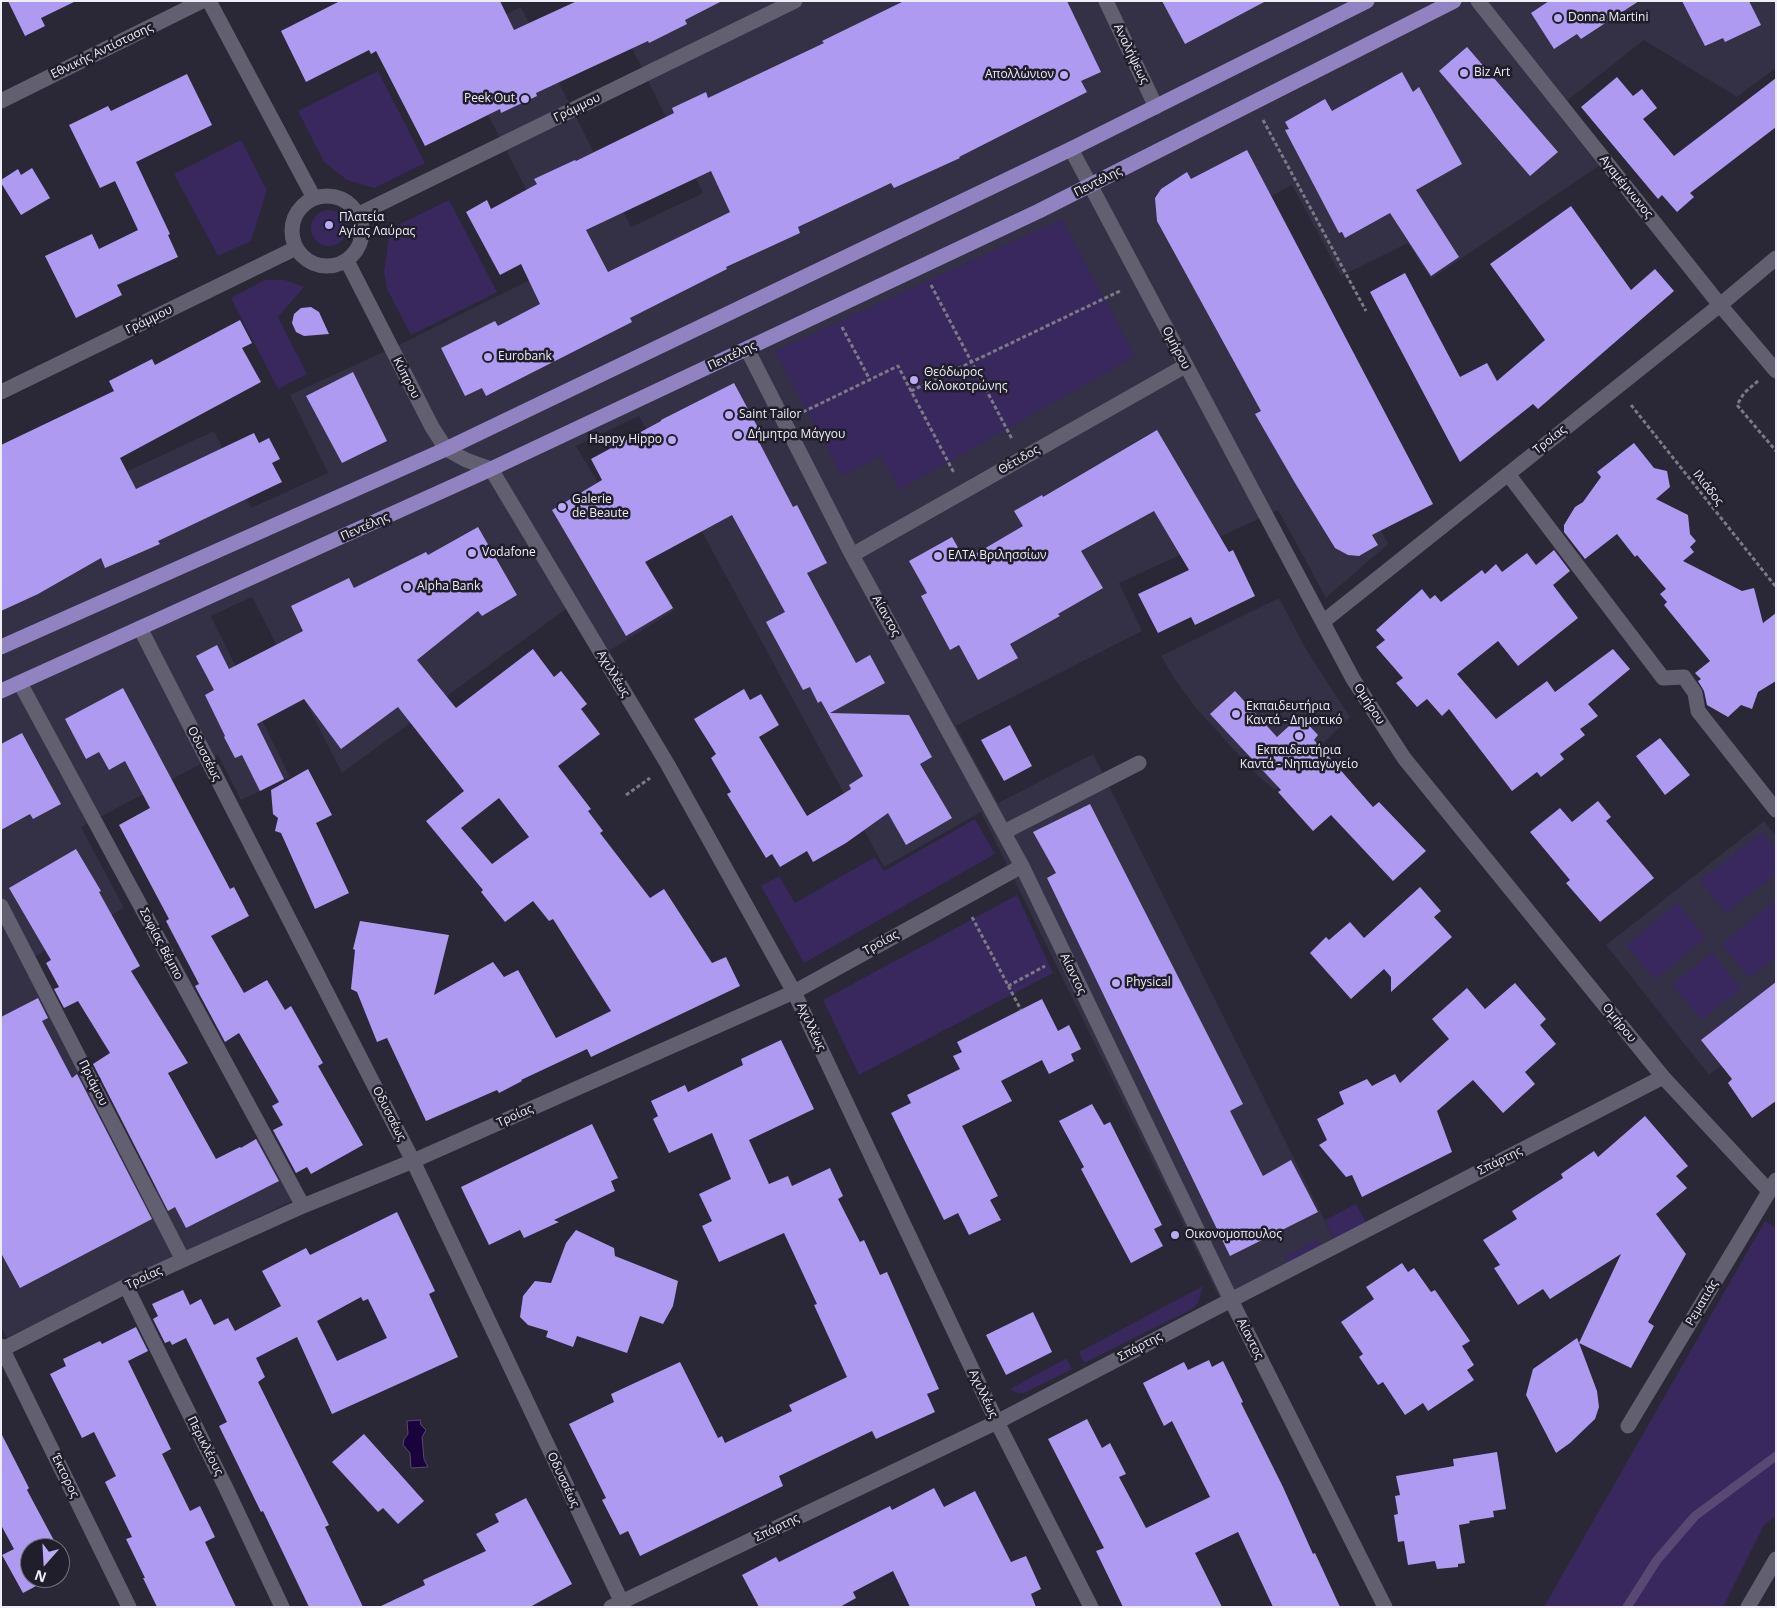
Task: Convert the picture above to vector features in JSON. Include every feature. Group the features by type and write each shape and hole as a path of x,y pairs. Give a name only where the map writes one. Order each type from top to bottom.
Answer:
{"main road":[{"path":"1,647 446,448 1071,149 1367,1"},
{"name":"Πεντέλης","path":"1,691 491,469 922,267 1091,185 1454,1"}],"street":[{"name":"Εθνικής Αντίστασης","path":"1,101 202,1"},
{"path":"209,1 314,198"},
{"name":"Γράμμου","path":"359,214 795,1"},
{"name":"Αναλήψεως","path":"1106,1 1156,107"},
{"name":"Αγαμέμνωνος","path":"1478,1 1774,370"},
{"name":"Ομήρου","path":"1071,149 1185,366 1324,621 1353,679 1404,758 1663,1077 1772,1185"},
{"path":"325,195 344,199 359,214 363,224 363,234 358,249 348,261 334,266 319,266 306,259 296,248 292,236 292,224 296,213 304,204 314,198 325,195"},
{"name":"Γράμμου","path":"1,392 296,248"},
{"name":"Τροίας","path":"1324,621 1720,305 1776,258"},
{"name":"Κύπρου","path":"348,261 425,416 446,448 466,460 491,469"},
{"name":"Αίαντος","path":"747,349 852,555 1022,866 1231,1300 1385,1607"},
{"name":"Θέτιδος","path":"852,555 1185,366"},
{"name":"Αχιλλέως","path":"491,469 668,765 794,992 997,1422 1091,1607"},
{"path":"1508,474 1663,678 1684,677 1695,692 1698,711 1776,810"},
{"name":"Οδυσσέως","path":"140,628 413,1161 619,1605"},
{"name":"Σοφίας Βέμπο","path":"20,682 303,1206"},
{"path":"1004,832 1140,763"},
{"name":"Τροίας","path":"2,1348 126,1286 303,1206 413,1161 794,992 1022,866"},
{"name":"Πριάμου","path":"1,906 184,1260"},
{"name":"Σπάρτης","path":"619,1605 997,1422 1663,1077"},
{"name":"Ρεματιάς","path":"1628,1426 1772,1185"},
{"name":"Περικλέους","path":"126,1286 226,1488 282,1607"},
{"name":"Έκτορος","path":"2,1348 129,1607"},
{"path":"1748,1607 1776,1559"}],"path":[{"path":"1254,103 1366,311"},
{"path":"922,267 1022,458"},
{"path":"911,391 1140,281"},
{"path":"832,309 870,380"},
{"path":"784,420 898,366 964,492"},
{"path":"1774,370 1744,393 1737,405 1776,451"},
{"name":"Ιλιάδος","path":"1626,398 1776,587"},
{"path":"626,795 668,765"},
{"path":"962,899 1021,1010"},
{"path":"1008,986 1064,956"}],"shaded area":[{"path":"609,1 1776,1 1776,68 1737,97 1644,40 1555,110 1599,166 1431,279 1408,243 1341,276 1292,185 1225,221 1388,544 1326,598 1278,510 1119,583 1142,631 956,726 998,803 1093,754 1334,1239 1220,1299 981,812 884,867 639,416 576,446 675,610 601,656 570,606 342,773 252,597 211,616 290,777 241,800 218,755 81,827 124,908 34,957 155,1189 258,1138 292,1201 7,1338 1,1326 1,530 214,431 251,508 328,473 290,395 405,342 564,263 450,41 521,7 631,227 703,193"},
{"path":"378,71 425,163 374,188 347,180 324,162 298,111"},
{"path":"241,140 267,190 251,241 218,256 174,174"},
{"path":"449,200 497,292 411,335 387,289 384,271 389,238 398,225"},
{"name":"Πλατεία Αγίας Λαύρας","path":"329,210 342,215 347,228 342,241 329,246 316,241 311,228 316,215"},
{"path":"1062,219 1135,356 899,490 881,456 842,476 775,351"},
{"path":"265,280 285,280 304,287 278,317 307,374 278,389 231,298"},
{"path":"1279,598 1307,651 1350,717 1275,790 1258,776 1196,708 1176,681 1161,656"},
{"path":"975,819 995,854 804,963 761,886 779,876 795,903 875,857 884,871"},
{"path":"1764,821 1776,836 1776,1023 1709,1075 1606,945"},
{"path":"1762,832 1776,849 1776,874 1726,913 1700,881"},
{"path":"1017,895 1053,973 859,1075 823,1000"},
{"path":"1776,900 1776,957 1750,978 1721,944"},
{"path":"1677,903 1706,938 1655,979 1626,945"},
{"path":"1712,953 1741,988 1702,1020 1672,985"},
{"path":"1356,1204 1367,1224 1335,1240 1325,1220"},
{"path":"1765,1221 1776,1228 1776,1516 1764,1525 1723,1607 1544,1607"},
{"path":"1317,1240 1321,1247 1288,1263 1284,1257"},
{"path":"1203,1286 1198,1303 1192,1309 1084,1363 1079,1352"},
{"path":"1067,1358 1072,1369 1024,1393 1017,1393 1010,1389"},
{"path":"420,1420 421,1425 426,1430 422,1437 424,1459 428,1467 411,1468 410,1453 403,1445 404,1439 408,1434 407,1421"}],"building":[{"path":"8,1 76,1 41,18 45,26 25,36"},
{"path":"340,1 500,1 514,30 577,1 722,1 685,20 687,24 649,43 648,41 536,93 537,96 501,113 500,109 425,146 376,51 371,54 369,50 306,82 281,31"},
{"path":"904,1 1067,1 1101,72 1081,81 1087,92 960,158 894,188 891,183 798,227 800,233 726,267 727,269 630,318 632,322 486,396 482,388 465,396 441,348 495,321 498,326 540,304 521,264 500,275 466,212 487,200 491,209 537,184 534,179 576,161 674,113 672,108 706,92 708,98 824,43 822,41","holes":["711,171 730,212 608,272 586,230"]},
{"path":"1162,1 1266,1 1185,44"},
{"path":"1549,1 1639,1 1581,39 1577,34 1554,49 1531,13"},
{"path":"1682,1 1749,1 1761,25 1725,42 1723,38 1705,46"},
{"path":"1467,47 1558,152 1530,176 1439,71"},
{"path":"1402,72 1413,92 1419,87 1462,164 1416,190 1459,257 1431,276 1390,213 1345,238 1342,232 1339,233 1285,130 1289,129 1285,122 1325,99 1332,111"},
{"path":"187,74 212,125 136,162 170,234 168,235 178,257 117,285 122,295 76,318 45,256 92,234 99,249 138,230 115,181 100,188 69,125 108,106 111,111"},
{"path":"1617,77 1633,96 1642,89 1657,108 1643,119 1674,156 1776,78 1776,127 1690,193 1694,197 1677,212 1662,195 1658,199 1581,107"},
{"path":"1247,150 1433,504 1372,535 1378,545 1359,556 1348,555 1335,548 1295,483 1255,414 1261,411 1157,221 1155,198 1161,189 1187,172 1191,179"},
{"path":"32,168 50,198 21,215 1,180 18,169 21,175"},
{"path":"1571,206 1631,290 1655,269 1674,291 1538,409 1533,404 1460,462 1370,292 1405,273 1460,377 1487,363 1497,381 1545,340 1490,264"},
{"path":"311,307 319,312 329,334 304,336 296,332 292,323 294,314 301,308"},
{"path":"240,320 252,343 242,348 261,382 120,458 136,489 254,433 259,443 269,438 280,459 272,463 282,482 158,541 160,544 105,568 101,558 38,594 1,611 1,445 114,391 109,381 152,359 155,365"},
{"path":"353,372 387,441 342,463 306,396"},
{"path":"734,383 764,439 759,442 793,507 797,505 827,563 807,573 856,663 870,655 885,683 830,713 909,715 932,757 920,764 952,818 906,845 888,813 846,843 813,862 807,851 780,867 772,854 766,858 727,794 731,792 711,758 716,754 694,719 744,689 750,700 761,694 779,725 759,737 807,816 851,789 849,785 863,776 821,701 818,703 810,687 803,690 766,622 785,612 732,515 645,562 673,608 626,636 552,510 602,480 591,459 661,420"},
{"path":"1157,430 1229,552 1233,550 1255,596 1195,625 1191,617 1158,633 1138,594 1189,570 1154,511 1081,551 1103,588 1058,614 1060,616 1010,644 1018,658 978,680 959,645 950,650 921,596 927,593 909,561 952,537 965,560 1023,526 1014,511 1042,495 1043,497"},
{"path":"1634,443 1654,468 1667,471 1670,487 1656,499 1688,515 1690,534 1696,541 1690,547 1694,552 1683,561 1742,591 1754,588 1763,623 1776,613 1776,681 1758,692 1752,709 1741,705 1728,717 1707,705 1704,691 1698,681 1701,679 1695,673 1710,661 1664,605 1667,602 1660,594 1666,589 1637,555 1635,557 1617,534 1585,559 1564,532 1564,525 1575,507 1583,502 1601,477 1597,472"},
{"path":"478,527 517,595 482,616 478,611 417,660 456,708 533,649 554,677 561,671 587,704 581,709 600,734 558,766 591,809 588,811 603,831 600,833 650,898 664,889 712,963 726,957 740,986 591,1057 587,1049 521,1080 499,1093 497,1090 426,1121 387,1038 377,1042 357,992 351,989 355,950 353,949 360,921 449,935 434,995 493,962 504,977 518,970 556,1038 611,1011 553,919 549,921 533,901 505,922 481,892 483,890 426,821 464,791 398,707 341,749 304,699 257,724 284,779 260,791 242,755 235,758 224,737 205,695 214,690 196,656 217,645 229,669 303,631 291,606 349,578 354,588 426,552 428,555","holes":["499,798 529,837 492,864 461,828"]},
{"path":"1554,550 1570,571 1553,585 1578,618 1518,666 1498,641 1457,674 1496,719 1547,681 1555,692 1613,649 1630,669 1588,704 1598,716 1580,729 1585,735 1560,754 1564,759 1541,777 1537,772 1512,791 1449,709 1442,716 1427,699 1417,707 1396,683 1403,678 1376,647 1385,640 1376,630 1422,589 1430,599 1435,595 1441,602 1482,570 1485,574 1496,564 1502,572 1527,553 1536,565"},
{"path":"123,688 230,889 234,887 249,916 211,936 244,993 267,980 285,1010 291,1006 323,1063 318,1066 363,1145 311,1174 307,1167 296,1173 273,1130 283,1125 272,1106 279,1102 239,1033 225,1042 195,986 199,984 166,921 169,919 119,825 150,808 125,761 109,770 99,752 86,759 65,719"},
{"path":"1235,691 1277,737 1300,716 1318,735 1314,740 1373,807 1379,802 1426,851 1393,881 1331,815 1313,831 1278,792 1281,790 1210,714"},
{"path":"1010,725 1032,766 1004,781 981,740"},
{"path":"22,733 61,804 33,819 30,814 1,830 1,744"},
{"path":"1660,738 1690,775 1665,795 1636,756"},
{"path":"308,769 332,815 316,823 349,893 315,909 281,833 275,831 278,818 273,814 271,790"},
{"path":"1598,801 1611,817 1606,821 1654,878 1600,922 1566,883 1570,880 1530,832 1560,808 1572,822"},
{"path":"1090,804 1243,1104 1230,1111 1263,1176 1291,1160 1318,1212 1230,1256 1047,878 1056,873 1033,832"},
{"path":"76,849 101,891 99,892 140,966 131,971 188,1063 168,1073 216,1159 256,1139 279,1181 186,1228 175,1207 168,1211 93,1064 110,1053 78,1001 64,1008 54,989 59,987 46,963 51,960 9,888"},
{"path":"1420,887 1441,911 1434,917 1452,937 1391,992 1391,977 1384,969 1351,999 1310,953 1326,937 1329,940 1350,922 1364,938"},
{"path":"1776,982 1776,1101 1752,1118 1728,1083 1732,1079 1701,1040"},
{"path":"1515,983 1546,1019 1540,1025 1556,1044 1525,1072 1535,1084 1503,1113 1473,1080 1437,1111 1452,1152 1362,1197 1352,1175 1346,1177 1319,1145 1327,1140 1317,1119 1344,1104 1339,1092 1367,1079 1372,1086 1395,1074 1400,1083 1449,1039 1432,1019 1467,988 1485,1009"},
{"path":"38,998 48,1018 42,1021 72,1078 77,1074 152,1219 20,1288 1,1253 1,1017"},
{"path":"1042,999 1058,1031 1069,1025 1081,1049 1071,1054 1074,1061 1049,1074 1042,1060 1001,1081 1012,1101 962,1126 998,1196 990,1200 1001,1220 969,1235 958,1213 944,1220 891,1113 911,1103 907,1095 960,1069 953,1056 962,1052 957,1042"},
{"path":"781,1040 814,1109 749,1140 769,1184 788,1176 792,1186 830,1168 843,1196 838,1199 860,1242 864,1240 880,1275 887,1272 939,1389 927,1394 935,1412 876,1439 872,1431 779,1476 783,1486 640,1556 628,1531 620,1535 602,1500 606,1498 569,1424 614,1402 611,1394 680,1362 718,1438 722,1436 725,1443 792,1411 789,1405 847,1377 814,1305 817,1304 784,1233 719,1262 702,1226 712,1221 699,1194 731,1179 712,1133 669,1153 653,1119 658,1116 651,1101 685,1085 688,1092 743,1065 741,1059"},
{"path":"1092,1104 1104,1125 1110,1122 1162,1225 1154,1229 1163,1246 1131,1263 1081,1169 1084,1167 1059,1121"},
{"path":"1645,1116 1688,1166 1676,1176 1687,1188 1656,1214 1686,1254 1648,1322 1654,1326 1631,1368 1579,1343 1621,1254 1550,1299 1543,1289 1518,1305 1494,1268 1500,1265 1483,1240 1517,1219 1512,1211 1563,1178 1561,1174 1594,1151 1598,1157"},
{"path":"592,1124 618,1178 611,1181 615,1191 554,1220 559,1222 524,1238 520,1230 489,1245 461,1187"},
{"path":"397,1212 435,1291 429,1294 458,1357 332,1414 297,1337 256,1358 265,1377 258,1382 329,1525 325,1527 363,1607 309,1607 263,1511 261,1512 219,1426 227,1422 186,1338 172,1345 170,1341 165,1343 153,1319 158,1316 152,1304 183,1290 190,1305 201,1299 214,1325 228,1318 235,1331 281,1306 262,1271 306,1248 310,1255","holes":["361,1297 363,1301 368,1299 387,1338 337,1361 317,1321"]},
{"path":"576,1230 614,1248 615,1256 678,1281 673,1306 663,1324 640,1316 627,1353 577,1336 573,1347 546,1337 548,1331 528,1325 520,1317 523,1296 535,1281 551,1283 566,1243"},
{"path":"1402,1263 1408,1272 1414,1268 1431,1292 1435,1290 1470,1341 1462,1346 1474,1365 1467,1370 1474,1380 1428,1411 1423,1403 1405,1415 1383,1382 1378,1385 1359,1357 1363,1354 1341,1322 1374,1299 1366,1287"},
{"path":"1033,1312 1052,1352 1006,1375 986,1335"},
{"path":"136,1327 148,1351 128,1361 171,1449 162,1454 190,1511 200,1506 215,1537 205,1542 236,1607 157,1607 126,1539 132,1537 105,1482 116,1476 94,1432 82,1438 50,1374 66,1366 63,1359 100,1341 102,1344"},
{"path":"1577,1338 1597,1391 1599,1407 1595,1419 1570,1443 1556,1453 1526,1395 1533,1369"},
{"path":"1209,1360 1212,1367 1223,1361 1243,1402 1241,1403 1340,1607 1273,1607 1238,1532 1195,1553 1222,1607 1123,1607 1096,1551 1104,1548 1048,1439 1087,1419 1102,1448 1110,1443 1126,1474 1119,1477 1146,1528 1210,1497 1172,1421 1164,1426 1143,1383 1184,1362 1188,1370"},
{"path":"1,1433 29,1488 27,1490 53,1538 20,1538 20,1588 2,1555 14,1549 1,1525"},
{"path":"364,1434 424,1501 398,1524 383,1508 378,1512 332,1462"},
{"path":"1497,1452 1506,1509 1493,1511 1494,1517 1469,1521 1470,1523 1459,1525 1465,1563 1458,1564 1458,1567 1437,1569 1435,1561 1408,1565 1404,1541 1398,1542 1394,1515 1398,1514 1395,1496 1400,1495 1396,1476 1454,1466 1453,1459"},
{"path":"934,1488 944,1507 975,1491 1011,1562 1026,1556 1041,1589 1031,1594 1036,1607 910,1607 893,1571 853,1592 856,1598 840,1607 759,1607 742,1575 776,1557 779,1562 890,1506 892,1510"},
{"path":"526,1498 572,1584 530,1607 379,1607 425,1585 423,1580 486,1551 476,1534 499,1522 495,1514"},
{"path":"20,1588 32,1588 23,1593"}],"waterway":[{"path":"1627,1607 1657,1560 1695,1516 1776,1456"}],"place":[{"name":"Donna Martini","path":"1558,18"},
{"name":"Biz Art","path":"1464,73"},
{"name":"Απολλώνιον","path":"1064,75"},
{"name":"Peek Out","path":"525,99"},
{"name":"Πλατεία Αγίας Λαύρας","path":"329,225"},
{"name":"Eurobank","path":"488,357"},
{"name":"Θεόδωρος Κολοκοτρώνης","path":"914,380"},
{"name":"Saint Tailor","path":"729,415"},
{"name":"Δήμητρα Μάγγου","path":"738,435"},
{"name":"Happy Hippo","path":"672,440"},
{"name":"Galerie de Beaute","path":"562,507"},
{"name":"Vodafone","path":"472,553"},
{"name":"ΕΛΤΑ Βριλησσίων","path":"938,556"},
{"name":"Alpha Bank","path":"407,587"},
{"name":"Εκπαιδευτήρια Καντά - Δημοτικό","path":"1236,714"},
{"name":"Εκπαιδευτήρια Καντά - Νηπιαγωγείο","path":"1299,736"},
{"name":"Physical","path":"1116,983"},
{"name":"Οικονομοπουλος","path":"1175,1235"}]}
